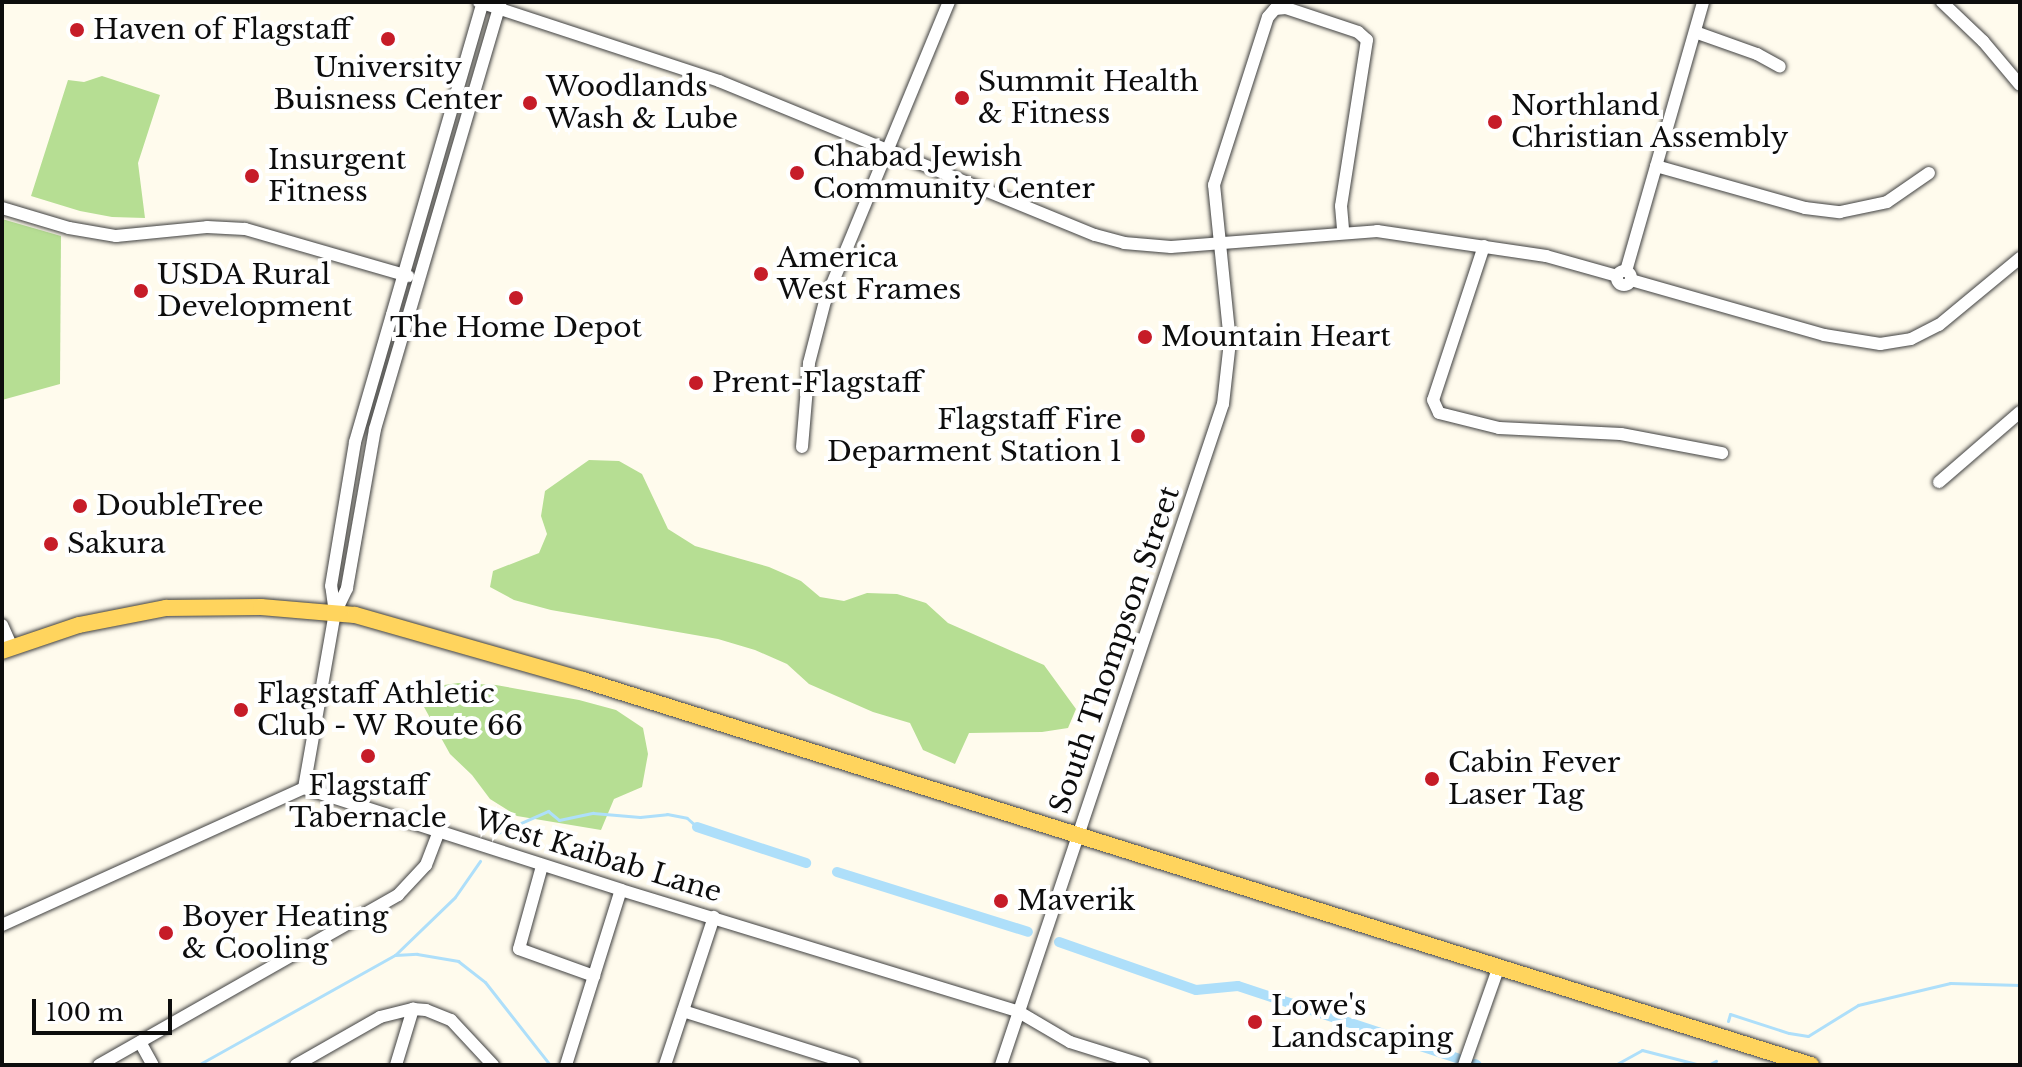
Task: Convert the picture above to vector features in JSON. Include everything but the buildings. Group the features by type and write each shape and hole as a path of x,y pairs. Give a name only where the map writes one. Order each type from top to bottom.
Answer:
{"main road":[{"path":"7,649 79,625 166,608 261,607 335,613 499,654 1499,966 1788,1062 1811,1065"}],"street":[{"path":"335,613 331,586 355,442 481,2 500,5 690,71 1110,240 1155,247 1343,231 1390,232 1546,256 1824,335 1880,344 1911,339 1939,325 2020,258"},
{"path":"802,447 806,384 818,322 949,2"},
{"path":"1625,276 1703,2"},
{"path":"1942,2 1983,41 2020,85"},
{"path":"2,925 304,788 335,613 347,588 375,429 500,5"},
{"name":"South Thompson Street","path":"1001,1065 1223,404 1230,342 1214,198 1217,171 1268,17 1281,7 1358,32 1367,40 1341,206 1343,231"},
{"path":"1695,32 1757,54 1780,67"},
{"path":"1656,166 1805,208 1840,212 1887,202 1929,173"},
{"path":"2,208 69,228 116,236 207,227 245,229 417,279"},
{"path":"1484,246 1433,400 1439,413 1499,428 1621,434 1722,453"},
{"path":"1939,482 2020,412"},
{"path":"2,625 7,649"},
{"name":"West Kaibab Lane","path":"304,788 542,866 1019,1012 1070,1042 1144,1065"},
{"path":"99,1065 398,895 426,865 439,831"},
{"path":"542,866 519,949 594,976"},
{"path":"566,1065 621,890"},
{"path":"665,1065 714,917"},
{"path":"1464,1065 1499,966"},
{"path":"396,1065 413,1009"},
{"path":"300,1064 380,1017 413,1009 451,1020 487,1062"},
{"path":"683,1011 854,1065"},
{"path":"140,1042 153,1065"}],"green space":[{"path":"102,76 160,95 138,163 145,218 112,217 80,211 31,196 68,80 84,82"},
{"path":"2,219 61,236 60,384 2,400"},
{"path":"589,460 619,461 642,474 668,529 695,546 769,567 801,581 820,597 844,601 867,593 897,594 926,603 948,623 1044,665 1076,709 1068,728 1042,732 969,733 955,764 923,750 910,723 873,712 809,684 787,664 755,650 718,639 551,610 514,600 490,587 493,571 539,553 547,534 541,516 545,491"},
{"path":"458,683 496,685 616,710 643,728 648,754 642,787 614,799 601,830 517,816 490,799 472,775 450,754 424,707 431,687"}],"waterway":[{"path":"498,833 548,811 559,820 593,813 640,817 667,814 687,818 697,827"},
{"path":"697,827 806,863"},
{"path":"395,955 455,897 480,861"},
{"path":"837,872 1028,932"},
{"path":"1059,942 1196,990 1238,986 1457,1058"},
{"path":"198,1065 395,955 417,954 458,961 485,982 550,1065"},
{"path":"1728,1021 1730,1014 1808,1036 1858,1005 1950,983 2020,985"},
{"path":"1615,1065 1642,1050 1700,1065"},
{"path":"1708,1065 1716,1061"}],"place":[{"name":"Haven of Flagstaff","path":"77,30"},
{"name":"University Buisness Center","path":"388,39"},
{"name":"Summit Health & Fitness","path":"962,98"},
{"name":"Woodlands Wash & Lube","path":"530,103"},
{"name":"Northland Christian Assembly","path":"1495,122"},
{"name":"Chabad Jewish Community Center","path":"797,173"},
{"name":"Insurgent Fitness","path":"252,176"},
{"name":"America West Frames","path":"761,274"},
{"name":"USDA Rural Development","path":"141,291"},
{"name":"The Home Depot","path":"516,298"},
{"name":"Mountain Heart","path":"1145,337"},
{"name":"Prent-Flagstaff","path":"696,383"},
{"name":"Flagstaff Fire Deparment Station 1","path":"1138,436"},
{"name":"DoubleTree","path":"80,506"},
{"name":"Sakura","path":"51,544"},
{"name":"Flagstaff Athletic Club - W Route 66","path":"241,710"},
{"name":"Flagstaff Tabernacle","path":"368,756"},
{"name":"Cabin Fever Laser Tag","path":"1432,779"},
{"name":"Maverik","path":"1001,901"},
{"name":"Boyer Heating & Cooling","path":"166,933"},
{"name":"Lowe's Landscaping","path":"1255,1022"}]}
